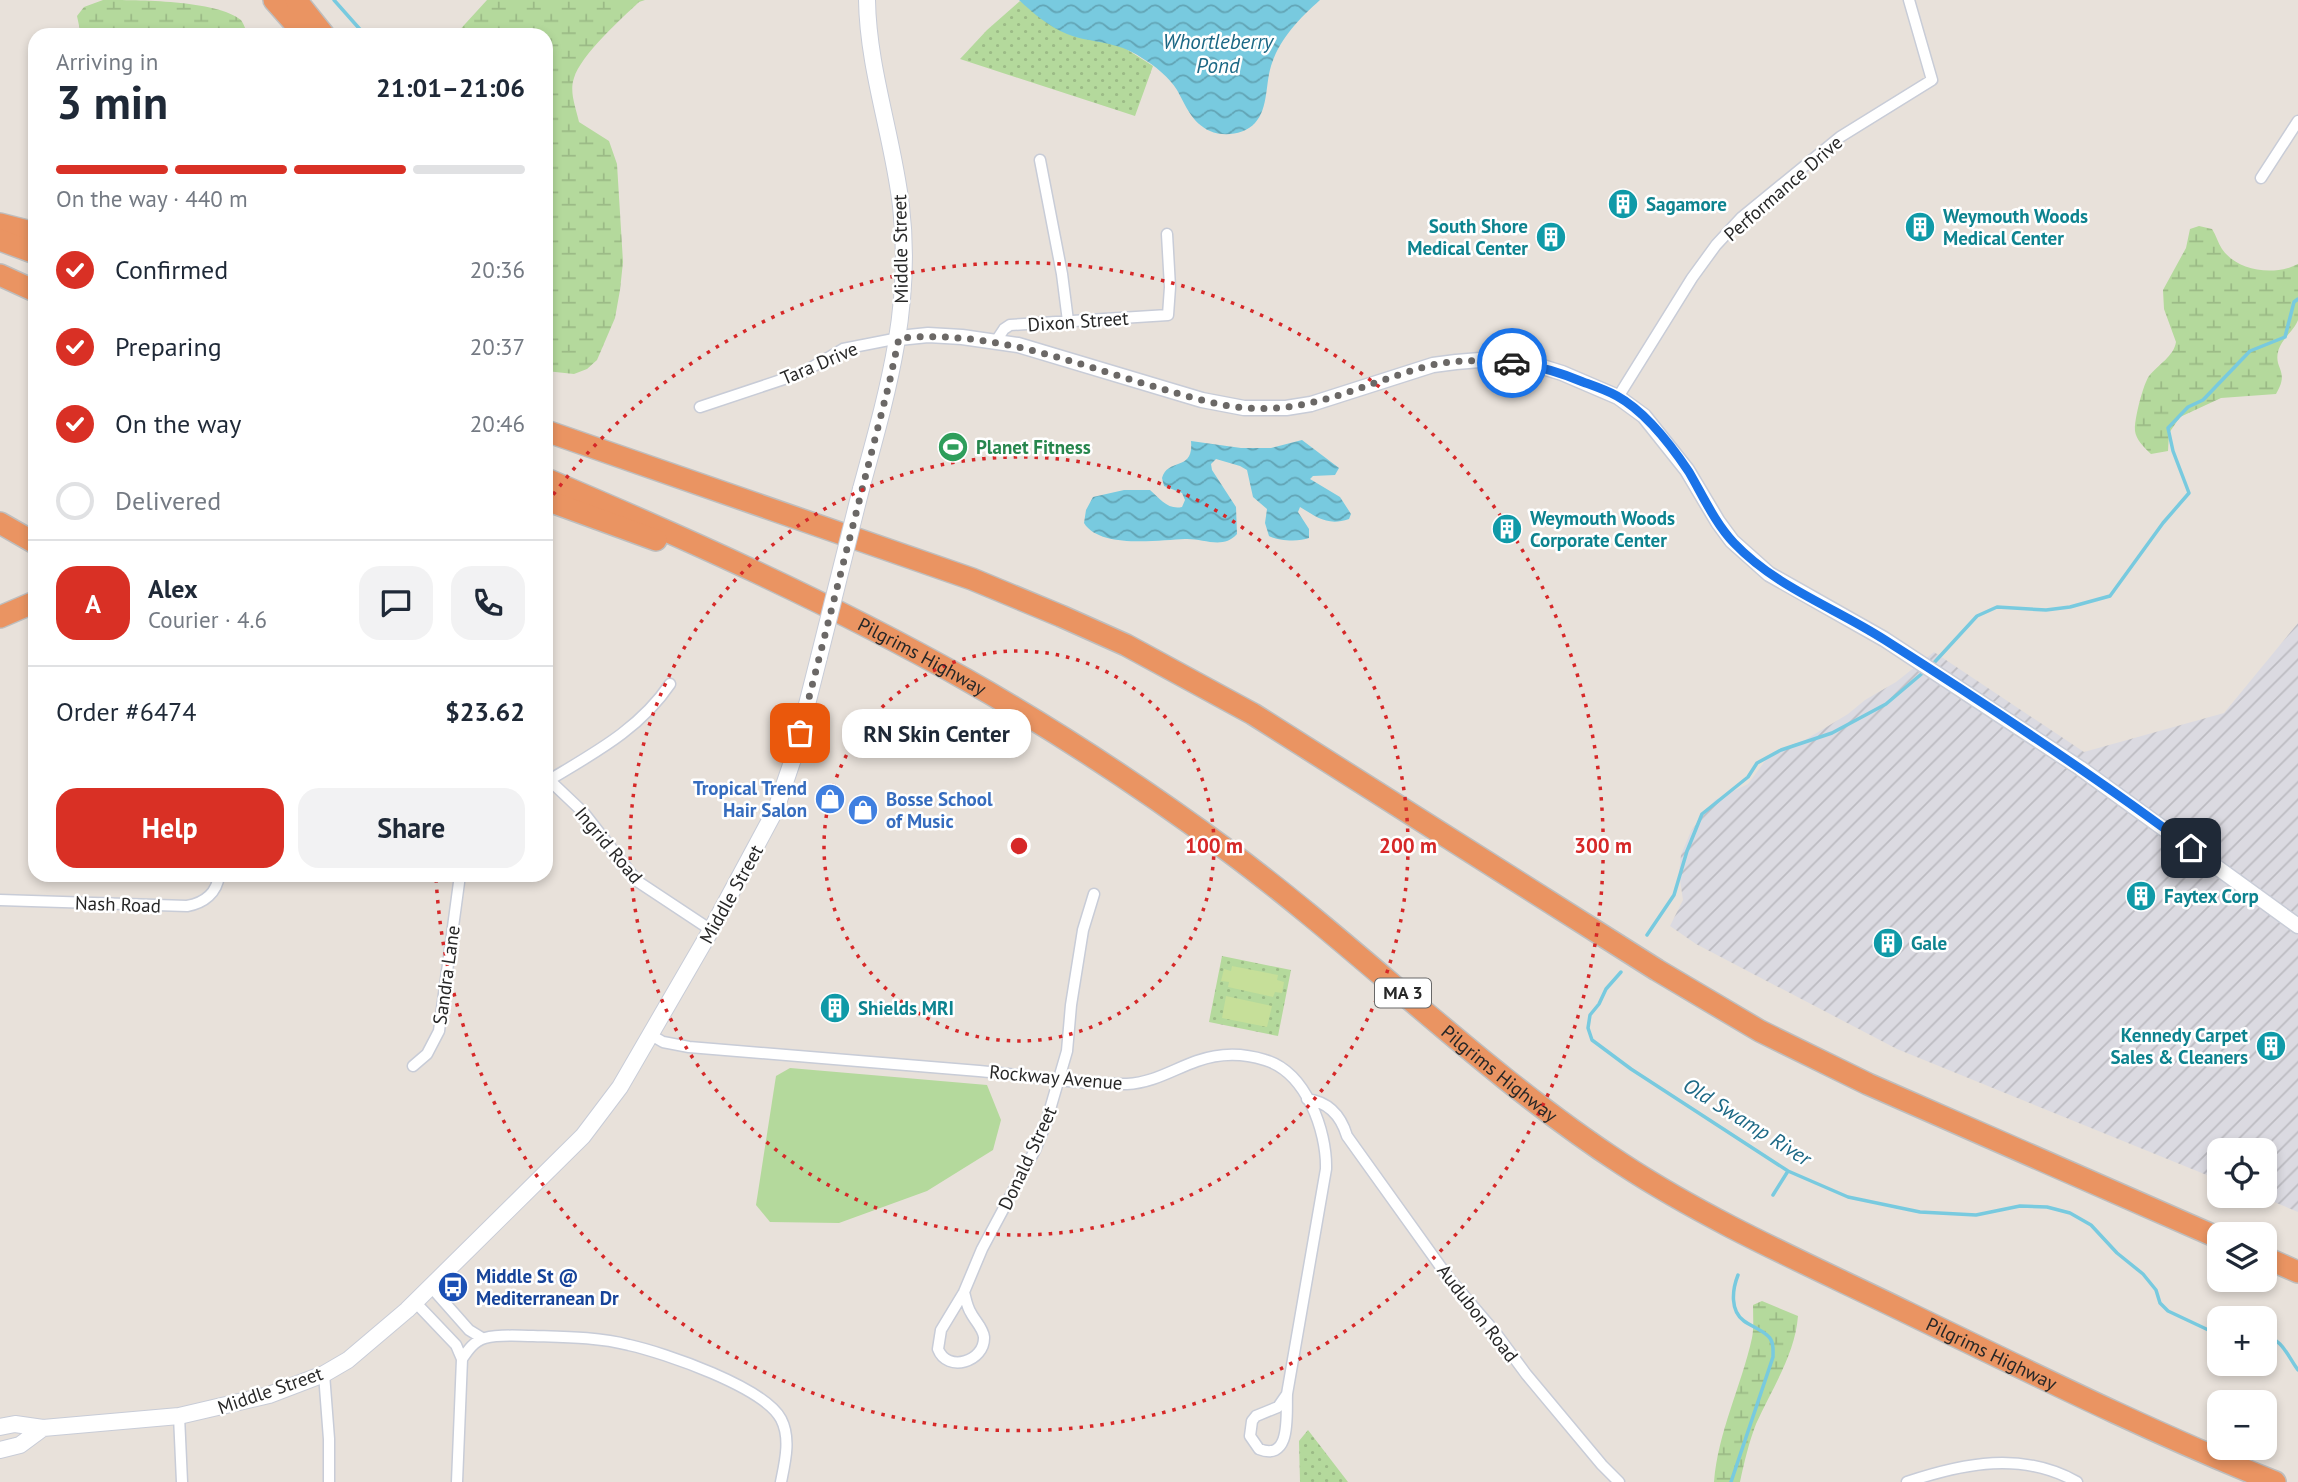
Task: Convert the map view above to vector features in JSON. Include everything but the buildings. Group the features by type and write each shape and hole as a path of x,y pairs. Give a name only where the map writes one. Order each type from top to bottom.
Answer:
{"highway":[{"path":"274,0 299,28"},
{"path":"296,0 318,28"},
{"path":"0,224 28,231"},
{"path":"0,240 28,250"},
{"path":"0,275 28,286"},
{"path":"553,433 972,579 1126,645 1253,713 1668,977 1760,1031 1867,1084 2207,1233"},
{"name":"Pilgrims Highway","path":"553,481 803,595 980,687 1158,801 1300,906 1532,1100 1647,1180 1752,1237 2089,1401 2275,1482"},
{"path":"553,503 803,595"},
{"path":"0,523 28,539"},
{"path":"0,617 28,605"},
{"path":"2277,1263 2298,1272"}],"main road":[{"name":"Middle Street","path":"0,1427 24,1425 43,1428 179,1416 269,1395 324,1374 372,1342 415,1302 583,1136 615,1096 711,930 776,810 792,763 899,338 904,262 902,210 870,33 867,0"},
{"name":"Middle Street","path":"0,1450 20,1445 43,1428"}],"street":[{"name":"Performance Drive","path":"1618,397 1692,278 1716,245 1742,217 1840,137 1932,80 1909,0"},
{"path":"2261,178 2298,121"},
{"path":"1040,160 1062,274 1068,321"},
{"name":"Dixon Street","path":"996,341 1004,328 1010,326 1168,315 1170,287 1167,234"},
{"path":"899,338 928,335 996,341 1053,355 1202,400 1244,408 1286,408 1311,404 1433,365 1480,360 1533,364 1562,373 1618,397 1644,416 1687,470 1732,541 1750,558 1790,588 1860,625 1910,656 2109,787 2298,926"},
{"name":"Tara Drive","path":"699,407 802,373 843,349 899,338"},
{"path":"553,776 632,727 649,712 670,684"},
{"name":"Ingrid Road","path":"553,785 584,813 637,881 711,930"},
{"name":"Nash Road","path":"0,900 187,906 201,902 211,894 216,882"},
{"name":"Sandra Lane","path":"413,1066 427,1054 439,1031 459,882"},
{"name":"Donald Street","path":"964,1292 970,1312 982,1329 983,1345 974,1358 960,1363 952,1362 940,1354 938,1337 964,1292 982,1250 1041,1136 1067,1051 1083,930 1094,894"},
{"name":"Rockway Avenue","path":"651,1035 663,1042 689,1047 1128,1084 1142,1082 1199,1060 1234,1055 1275,1064 1291,1076 1307,1099 1324,1140 1326,1161 1323,1195 1287,1394 1286,1433 1281,1447 1274,1451 1259,1449 1250,1436 1252,1421 1256,1416 1278,1407 1287,1394"},
{"name":"Audubon Road","path":"1307,1099 1323,1102 1343,1123 1347,1136 1448,1277 1526,1374 1619,1482"},
{"path":"1324,1140 1347,1136"},
{"path":"430,1287 469,1330 482,1338"},
{"path":"415,1302 456,1345 461,1359 457,1482"},
{"path":"461,1359 470,1347 482,1338 572,1337 619,1343 654,1352 740,1385 760,1396 781,1418 786,1437 781,1482"},
{"path":"324,1374 330,1439 329,1482"},
{"path":"179,1416 182,1482"},
{"path":"1907,1482 1958,1468 1998,1461 2040,1467 2077,1482"}],"shaded area":[{"path":"2298,623 2298,1212 2277,1203 2277,1138 2207,1138 2207,1175 1897,1049 1696,944 1670,926 1683,900 1679,873 1681,855 1691,831 1715,800 1748,784 1768,757 1805,740 1848,714 1865,700 1896,682 1934,652 2084,752 2224,713"}],"green space":[{"path":"103,0 176,2 230,13 241,20 245,28 80,28 77,16 84,7"},
{"path":"487,0 645,0 639,2 593,48 578,69 573,83 579,122 609,141 617,164 623,262 615,318 597,360 587,369 574,374 553,372 553,28 461,28"},
{"name":"Whortleberry Pond","path":"1020,1 1096,40 1120,45 1153,66 1135,116 960,59"},
{"path":"2199,226 2212,229 2229,257 2247,267 2268,271 2298,264 2298,320 2278,352 2282,380 2276,394 2221,398 2180,417 2169,433 2168,451 2151,454 2136,434 2137,411 2149,376 2175,347 2176,342 2164,309 2163,290 2186,248 2190,229"},
{"path":"1222,956 1291,970 1278,1036 1209,1022"},
{"path":"1232,966 1278,975 1277,980 1284,982 1282,993 1275,992 1273,997 1228,987 1229,982 1221,981 1224,969 1231,971"},
{"path":"1226,996 1272,1006 1267,1027 1222,1018"},
{"path":"790,1068 987,1085 1001,1120 993,1150 927,1191 839,1223 770,1222 756,1205 776,1076"},
{"path":"1762,1301 1798,1316 1796,1330 1782,1371 1756,1424 1740,1482 1714,1482 1720,1445 1752,1338 1753,1305"},
{"path":"1308,1430 1348,1482 1300,1482 1299,1441"}],"water":[{"name":"Whortleberry Pond","path":"1019,0 1320,0 1292,28 1280,45 1270,70 1263,110 1255,123 1245,130 1227,134 1204,128 1190,114 1170,81 1147,61 1123,48 1060,31"},
{"path":"1302,440 1339,468 1335,475 1313,476 1310,479 1340,497 1351,514 1349,519 1335,522 1318,517 1300,507 1298,512 1309,529 1309,538 1289,540 1269,536 1265,523 1267,509 1253,497 1247,470 1216,459 1211,464 1212,470 1236,507 1237,534 1231,539 1219,542 1192,539 1116,540 1103,537 1084,523 1086,510 1093,497 1124,490 1150,490 1168,505 1182,507 1185,500 1182,493 1164,486 1162,478 1169,468 1189,457 1191,441 1241,448 1271,448"}],"waterway":[{"path":"334,0 359,28"},
{"name":"Old Swamp River","path":"1931,666 1977,616 1997,607 2046,610 2070,607 2110,596 2163,523 2189,493 2173,451 2168,428 2188,407 2203,400 2250,351 2285,337 2294,302 2298,299"},
{"name":"Old Swamp River","path":"1647,935 1674,895 1702,814 1748,777 1757,763 1781,750 1832,733 1886,704 1925,671"},
{"name":"Old Swamp River","path":"1621,972 1606,989 1590,1015 1588,1028 1592,1040 1631,1069 1788,1171 1848,1197 1920,1212 1976,1215 2020,1206 2047,1207 2070,1213 2091,1225 2117,1253 2143,1274 2156,1290 2160,1303 2168,1311 2207,1329"},
{"path":"1773,1195 1788,1171"},
{"path":"1731,1482 1773,1357 1770,1338 1744,1321 1736,1312 1734,1287 1738,1275"},
{"name":"Old Swamp River","path":"2277,1341 2298,1370"}],"way so far":[{"path":"800,733 899,338 928,335 1018,345 1202,400 1266,409 1311,404 1338,397 1433,365 1480,360 1512,363"}],"place":[{"name":"Sagamore","path":"1623,204"},
{"name":"Weymouth Woods Medical Center","path":"1920,227"},
{"name":"South Shore Medical Center","path":"1551,237"},
{"name":"Planet Fitness","path":"953,447"},
{"name":"Weymouth Woods Corporate Center","path":"1507,529"},
{"name":"RN Skin Center","path":"800,733"},
{"name":"Tropical Trend Hair Salon","path":"830,799"},
{"name":"Bosse School of Music","path":"863,810"},
{"name":"Faytex Corp","path":"2141,896"},
{"name":"Gale","path":"1888,943"},
{"name":"Shields MRI","path":"835,1008"},
{"name":"Kennedy Carpet Sales & Cleaners","path":"2271,1046"},
{"name":"Middle St @ Mediterranean Dr","path":"453,1287"}],"route":[{"path":"1512,363 1533,364 1562,373 1618,397 1644,416 1667,442 1732,541 1769,574 1884,639 2109,787 2191,848"}]}
